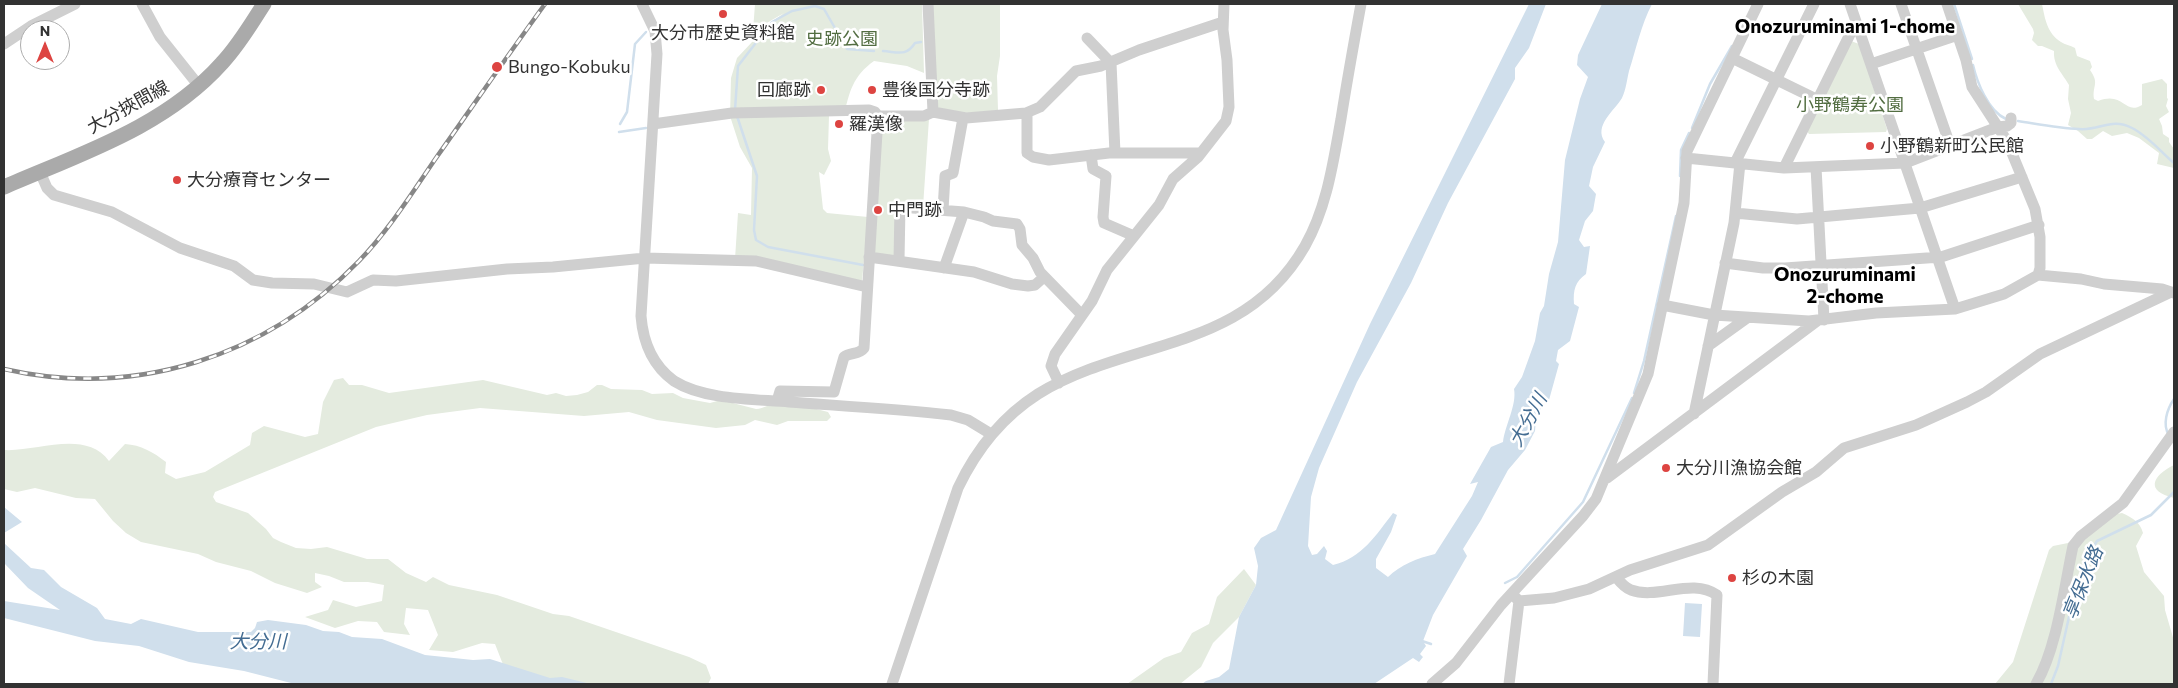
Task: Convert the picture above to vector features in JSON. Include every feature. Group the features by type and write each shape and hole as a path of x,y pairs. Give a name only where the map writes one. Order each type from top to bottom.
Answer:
{"main road":[{"name":"大分挾間線","path":"4,187 142,126 177,104 199,86 229,55 264,4"}],"street":[{"path":"4,44 31,26 75,4"},
{"path":"142,4 160,37 199,86"},
{"path":"642,4 655,31 657,46 642,324 648,348 658,366 672,379 692,390 711,394 952,415 968,420 992,434"},
{"path":"928,4 933,112"},
{"path":"1059,383 1051,366 1055,354 1092,302 1107,270 1159,205 1173,178 1202,153 1224,125 1228,113 1228,66 1223,22 1224,4"},
{"path":"893,683 956,494 974,458 992,434 1026,403 1059,383 1219,326 1257,302 1286,273 1310,237 1326,196 1360,4"},
{"path":"1432,684 1459,659 1515,597 1596,499 1645,383 1684,203 1688,149 1758,4"},
{"path":"1694,414 1735,213 1738,163 1776,79 1814,4"},
{"path":"1850,4 1955,309"},
{"path":"1900,4 1950,146"},
{"path":"1948,4 1966,60 1972,87 2009,146 2035,209 2039,225 2040,268 2038,275"},
{"path":"878,116 924,116 933,112 963,118 1027,113 1040,107 1076,71 1111,63 1139,50 1223,22"},
{"path":"1784,168 1856,22"},
{"path":"1871,64 1952,37"},
{"path":"1087,38 1111,63 1115,154"},
{"path":"1732,58 1818,100"},
{"path":"653,124 724,114 761,112 869,110 875,112 878,116 864,348 860,352 844,357 836,390 832,392 780,391 777,400"},
{"path":"1027,113 1027,153 1029,156 1049,160 1091,155 1202,153"},
{"path":"943,210 945,176 952,173 963,118"},
{"path":"1686,158 1784,168 1905,163 1998,127 2007,126 2011,118"},
{"path":"1091,155 1093,169 1106,176 1104,223 1134,236"},
{"path":"1816,166 1822,265 1821,320"},
{"path":"40,172 44,185 54,195 112,212 180,248 234,266 250,278 268,283 314,284 350,292 373,280 396,281 491,270 645,258 756,261 867,287"},
{"path":"1735,213 1780,218 1920,208 2022,177"},
{"path":"899,260 900,207 964,212 1018,225 1022,245 1044,277 1079,312"},
{"path":"944,268 964,212"},
{"path":"1725,262 1763,268 1937,257 2039,225"},
{"path":"869,257 980,273 1012,284 1028,286 1036,285 1044,277"},
{"path":"1662,305 1714,315 1799,322 1876,313 1955,309 2004,294 2038,275 2080,279 2104,284 2162,288 2173,292"},
{"path":"1515,597 1559,597 1596,587 1630,570 1708,545 1782,492 1816,472 1844,448 1916,425 1967,402 1986,392 2040,354 2173,292"},
{"path":"1708,346 1747,318"},
{"path":"1605,479 1821,320"},
{"path":"2036,684 2045,666 2054,634 2073,546 2081,536 2123,503 2174,432"},
{"path":"1616,577 1623,585 1632,590 1655,591 1690,588 1718,595 1713,684"},
{"path":"1509,684 1515,597"}],"green space":[{"name":"史跡公園","path":"755,4 922,4 924,73 907,66 874,61 861,73 853,85 844,116 829,116 828,149 831,161 824,175 819,172 823,209 827,213 868,217 862,281 735,259 738,213 751,215 752,168 740,147 730,116 731,78 737,58 769,24 784,13 765,24 754,34"},
{"path":"930,4 1000,4 1000,56 997,76 998,110 989,115 937,110"},
{"path":"2018,4 2042,4 2047,25 2056,38 2075,48 2077,56 2090,61 2092,67 2090,70 2095,78 2094,99 2098,101 2114,99 2131,108 2136,108 2142,105 2142,84 2162,79 2167,84 2168,99 2166,106 2169,112 2159,119 2163,134 2169,138 2169,142 2174,149 2174,168 2157,164 2159,153 2139,138 2127,133 2112,136 2103,131 2092,139 2087,139 2068,125 2071,113 2068,99 2069,85 2055,61 2054,51 2038,46 2032,40 2033,29"},
{"name":"小野鶴寿公園","path":"1851,41 1859,44 1887,129 1886,132 1809,134 1806,130"},
{"path":"929,119 923,207 898,206 897,259 871,256 880,121"},
{"path":"343,378 349,385 362,385 389,393 483,380 547,395 556,393 566,396 588,392 597,385 602,385 611,389 642,390 652,394 673,393 683,398 710,403 721,400 756,409 776,403 791,404 828,412 831,417 827,421 788,421 777,425 755,420 745,425 716,428 657,420 629,412 584,416 480,408 427,415 376,427 215,492 213,497 216,502 248,513 273,538 296,548 327,547 367,559 388,559 406,573 426,582 433,577 449,585 497,595 553,614 569,616 689,657 706,665 711,678 708,684 592,684 549,679 504,667 495,644 482,643 453,652 429,650 438,635 428,610 406,608 404,624 410,635 384,632 377,622 358,621 335,628 305,617 328,610 333,600 356,607 382,601 384,585 368,582 344,582 315,573 315,582 322,587 307,593 275,583 251,571 216,562 198,554 141,542 126,533 113,521 95,499 76,498 35,488 17,492 4,489 4,450 60,444 87,446 99,451 109,461 125,444 131,445 147,450 166,462 165,473 176,479 205,472 250,445 252,433 264,426 305,437 318,434 323,402 334,380"},
{"path":"2174,465 2174,498 2159,491 2155,487 2155,483 2157,478 2166,469"},
{"path":"2122,513 2136,521 2142,529 2143,533 2136,546 2144,572 2164,596 2165,610 2174,641 2174,684 1995,684 2013,662 2049,550 2053,546 2068,543 2100,517"},
{"path":"1244,569 1256,585 1239,617 1213,643 1201,667 1180,684 1127,684 1164,658 1181,652 1192,633 1209,624 1217,597"}],"water":[{"name":"大分川","path":"1529,4 1546,4 1529,48 1515,68 1515,79 1448,203 1411,283 1357,382 1319,468 1311,497 1308,546 1312,555 1317,554 1324,546 1327,551 1325,559 1333,565 1343,562 1368,545 1393,513 1397,515 1391,532 1376,559 1376,568 1388,577 1410,562 1435,554 1472,496 1478,482 1470,484 1491,447 1503,442 1514,402 1514,389 1522,377 1535,341 1540,313 1544,306 1549,274 1558,242 1565,160 1580,99 1588,77 1577,65 1578,55 1602,4 1652,4 1639,37 1622,98 1603,124 1602,136 1605,142 1593,167 1589,186 1596,194 1593,211 1585,221 1579,240 1584,247 1590,246 1586,274 1579,280 1574,290 1574,304 1579,307 1570,341 1558,350 1556,361 1559,364 1549,400 1545,401 1536,419 1535,431 1525,450 1508,470 1463,549 1467,556 1433,615 1423,641 1426,646 1420,654 1423,657 1419,662 1413,658 1374,684 1202,684 1219,677 1229,669 1239,617 1256,585 1258,566 1254,548 1261,538 1276,530 1370,324"},
{"path":"4,507 22,522 4,533"},
{"name":"大分川","path":"4,543 31,568 44,570 61,587 97,608 105,619 131,624 141,619 198,632 251,632 257,622 268,620 306,625 323,631 339,632 352,637 382,639 425,655 473,660 490,659 550,678 562,677 591,684 295,684 244,671 189,662 139,646 95,641 4,618 4,601 60,610 28,588 4,563"},
{"path":"1685,603 1702,604 1700,637 1683,636"}],"waterway":[{"path":"1954,4 1972,59"},
{"path":"735,110 738,66 772,22 792,11 815,6 824,9 847,49 874,51"},
{"path":"620,124 627,112 635,44 646,32"},
{"path":"883,51 905,52 915,43 921,42"},
{"path":"1692,128 1710,84 1732,46"},
{"path":"1973,65 1984,95 1994,110 2006,119"},
{"path":"737,116 757,176 754,230 756,240 768,247 863,265"},
{"path":"2018,121 2079,129 2112,124 2125,125 2143,135 2174,163"},
{"path":"619,132 646,128"},
{"path":"1680,176 1681,150 1689,133"},
{"path":"1634,393 1644,361 1676,216"},
{"path":"1505,583 1517,577 1583,502 1632,398"},
{"path":"2169,435 2166,427 2166,417 2174,399"},
{"name":"享保水路","path":"2051,684 2058,666 2073,599 2090,552 2097,541 2151,515 2174,492"},
{"path":"1422,641 1431,644"}],"railway":[{"path":"4,369 53,377 102,378 149,373 196,362 240,345 283,323 322,294 359,261 380,237 545,4"}],"place":[{"name":"大分市歴史資料館","path":"723,14"},
{"name":"Bungo-Kobuku","path":"497,67"},
{"name":"回廊跡","path":"821,90"},
{"name":"豊後国分寺跡","path":"872,90"},
{"name":"羅漢像","path":"839,124"},
{"name":"小野鶴新町公民館","path":"1870,146"},
{"name":"大分療育センター","path":"177,180"},
{"name":"中門跡","path":"878,210"},
{"name":"大分川漁協会館","path":"1666,468"},
{"name":"杉の木園","path":"1732,578"}],"district":[{"name":"Onozuruminami 1-chome","path":"1845,27"},
{"name":"Onozuruminami 2-chome","path":"1845,286"}]}
